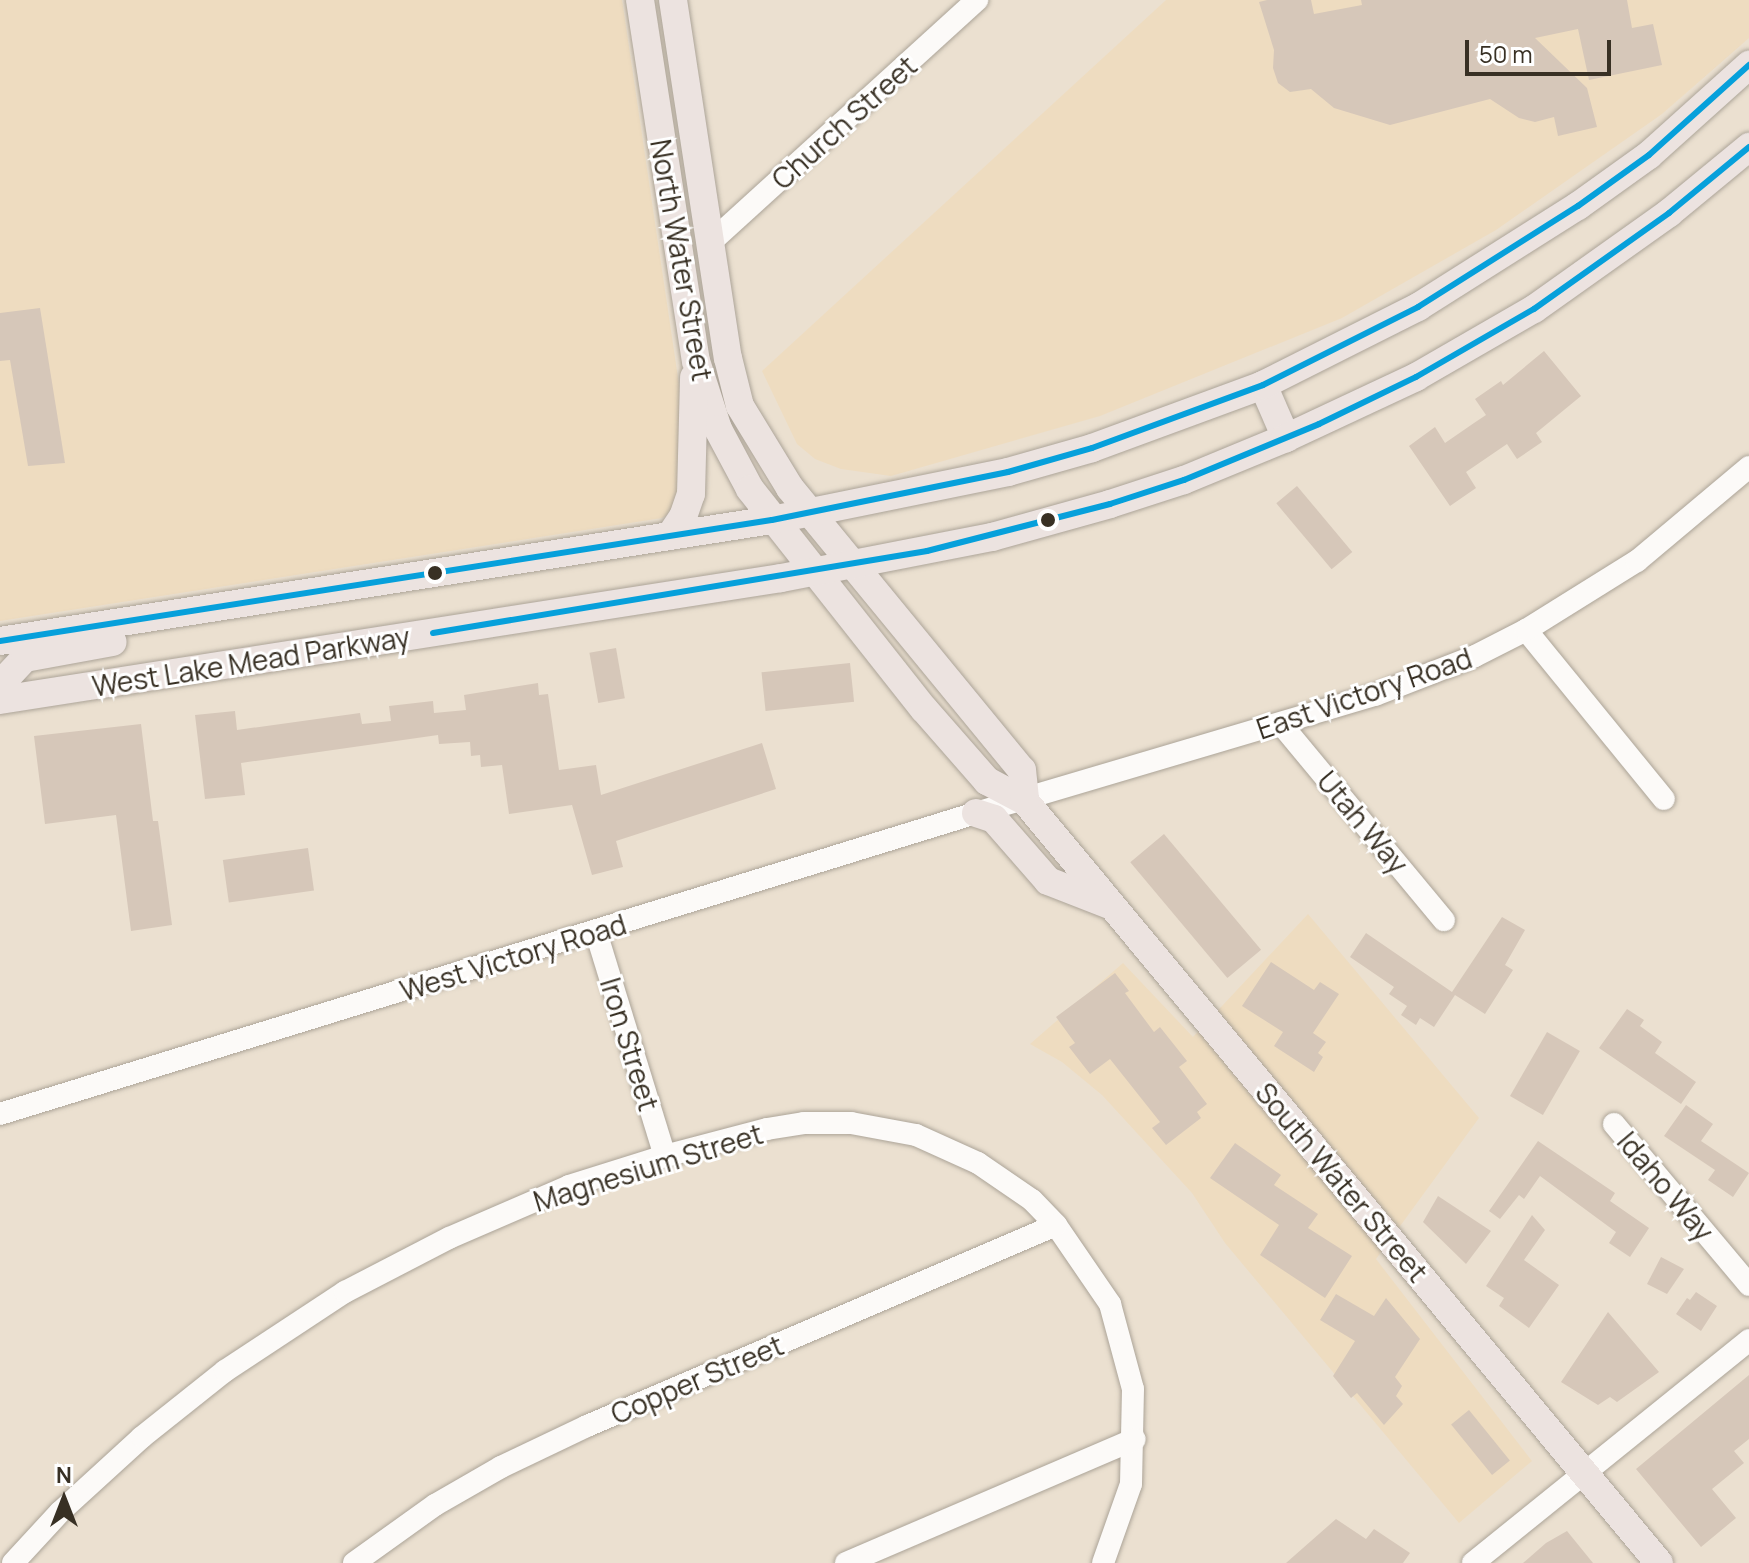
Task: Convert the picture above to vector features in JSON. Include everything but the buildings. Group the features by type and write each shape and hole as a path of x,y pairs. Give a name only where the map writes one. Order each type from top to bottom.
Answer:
{"main road":[{"name":"North Water Street","path":"640,0 696,361 718,429 750,489 832,539"},
{"name":"North Water Street","path":"673,0 728,358 740,406 771,461 791,516 793,545"},
{"name":"West Lake Mead Parkway","path":"0,641 791,516 939,488 1058,459 1169,422 1263,385 1418,307 1565,214 1649,155 1749,65"},
{"name":"West Lake Mead Parkway","path":"0,699 834,568 992,537 1110,504 1184,480 1286,438 1416,377 1534,309 1669,213 1749,147"},
{"path":"670,536 683,517 692,486 691,412 696,361"},
{"path":"1263,385 1286,438"},
{"name":"South Water Street","path":"832,539 834,568 987,781 1025,801 1659,1563"},
{"name":"South Water Street","path":"793,545 834,568 1022,770 1025,801"},
{"path":"0,699 8,676 25,658 147,636 186,612"},
{"path":"976,813 994,819 1048,881 1113,906"}],"street":[{"name":"Church Street","path":"711,242 977,0"},
{"name":"East Victory Road","path":"1025,801 1375,695 1475,656 1526,630 1637,561 1745,481"},
{"path":"1526,630 1664,799"},
{"name":"Utah Way","path":"1281,724 1444,920"},
{"name":"West Victory Road","path":"0,1114 976,813 1025,801"},
{"name":"Iron Street","path":"596,932 665,1156"},
{"name":"Magnesium Street","path":"13,1563 60,1512 142,1437 225,1371 345,1292 449,1238 569,1186 665,1156 767,1129 804,1123 851,1123 916,1135 978,1163 1032,1200 1056,1225 1110,1304 1133,1389 1135,1439 1131,1484 1103,1563"},
{"name":"Idaho Way","path":"1614,1124 1749,1285"},
{"name":"Copper Street","path":"354,1563 435,1505 573,1433 1056,1225"},
{"path":"1473,1563 1749,1340"},
{"path":"846,1563 1135,1439"}],"shaded area":[{"path":"0,0 622,0 681,398 677,509 662,518 0,621"},
{"path":"1166,0 1749,0 1749,38 1662,114 1496,230 1342,318 1100,416 891,476 841,469 815,459 797,444 762,371"},
{"path":"1308,914 1479,1118 1376,1259 1532,1461 1459,1523 1225,1243 1192,1193 1102,1095 1062,1062 1030,1044 1123,963 1193,1037"}],"transit line":[{"path":"0,641 772,520 1008,472 1092,448 1263,385 1418,307 1578,206 1649,155 1749,65"},
{"path":"433,633 927,551 1110,504 1184,480 1319,424 1416,377 1534,309 1669,213 1749,147"}]}
